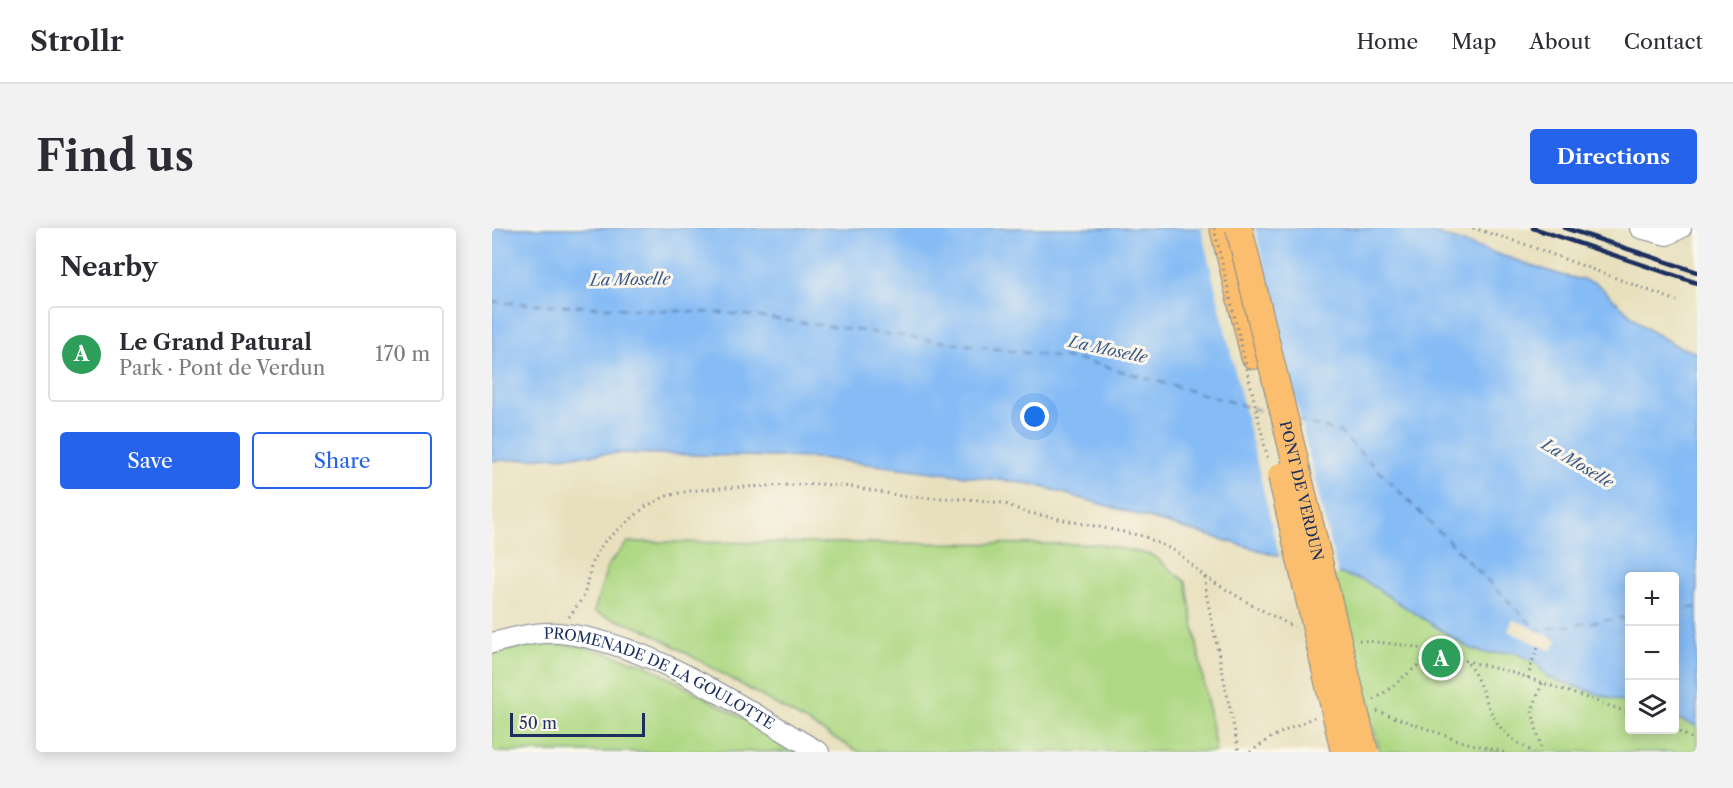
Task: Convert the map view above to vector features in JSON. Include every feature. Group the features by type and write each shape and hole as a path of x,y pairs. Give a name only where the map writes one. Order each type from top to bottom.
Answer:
{"main road":[{"name":"PONT DE VERDUN","path":"1223,228 1344,752"},
{"name":"PONT DE VERDUN","path":"1239,228 1365,752"}],"street":[{"path":"1640,228 1667,235 1680,228"},
{"name":"PROMENADE DE LA GOULOTTE","path":"492,643 516,637 558,633 617,645 673,668 819,752"}],"path":[{"path":"1473,228 1538,249 1677,301"},
{"path":"558,633 584,596 592,562 603,543 645,507 666,496 688,490 819,484 853,487 907,497 970,499 1003,503 1025,512 1143,536 1177,552 1205,577 1304,632"},
{"path":"1205,577 1206,593 1239,752"},
{"path":"1352,639 1411,646 1528,678 1625,713"},
{"path":"1528,678 1539,645"},
{"path":"1467,662 1478,677 1496,725 1508,737 1534,752"},
{"path":"1542,683 1532,711 1542,752"},
{"path":"1376,710 1464,742 1504,752"},
{"path":"1679,732 1697,741"}],"green space":[{"path":"628,542 1099,544 1152,555 1186,582 1216,752 859,752 648,631 594,612 608,565"},
{"path":"1332,572 1365,581 1469,648 1486,653 1514,652 1537,663 1547,677 1625,703 1625,734 1679,734 1679,719 1697,726 1697,752 1380,752"},
{"path":"536,644 582,646 646,665 804,752 492,752 492,654"}],"water":[{"name":"La Moselle","path":"492,228 1419,228 1561,275 1596,283 1644,327 1677,346 1697,353 1697,726 1679,719 1679,572 1625,572 1625,703 1547,677 1537,663 1514,652 1486,653 1469,648 1365,581 1032,484 818,458 620,453 492,461"}],"pier":[{"path":"1201,228 1255,228 1338,576 1280,559"},
{"path":"1513,619 1557,640 1552,651 1508,631"}],"ferry route":[{"path":"492,302 738,314 1086,361 1270,413"},
{"path":"1297,420 1340,432 1537,630 1625,618"},
{"path":"1679,610 1697,607"}],"railway":[{"path":"1533,228 1697,283"},
{"path":"1565,228 1697,272"}],"place":[{"name":"Le Grand Patural","path":"1441,658"}]}
